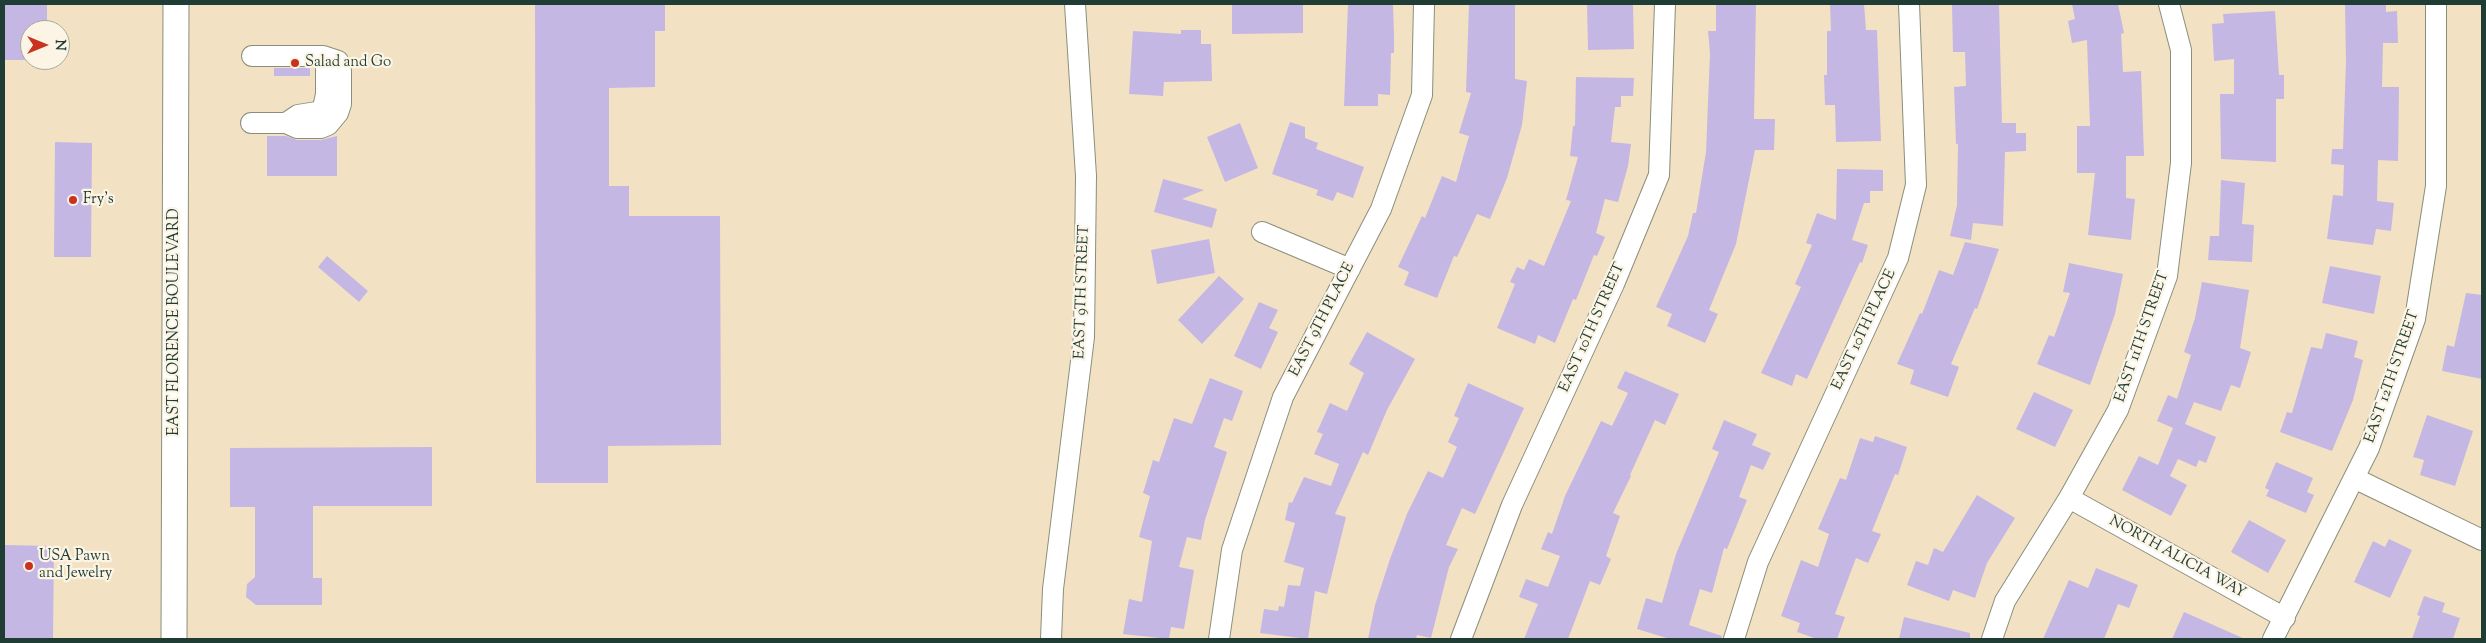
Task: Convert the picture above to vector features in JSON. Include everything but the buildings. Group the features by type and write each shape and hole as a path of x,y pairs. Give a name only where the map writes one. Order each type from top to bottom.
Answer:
{"main road":[{"name":"EAST FLORENCE BOULEVARD","path":"174,639 176,4"}],"street":[{"name":"EAST 9TH STREET","path":"1051,639 1052,589 1084,337 1086,176 1075,4"},
{"name":"EAST 9TH PLACE","path":"1219,639 1232,550 1283,397 1381,209 1422,95 1424,4"},
{"name":"EAST 10TH STREET","path":"1460,639 1512,505 1614,284 1659,175 1665,4"},
{"name":"EAST 10TH PLACE","path":"1734,639 1758,562 1898,258 1916,185 1909,4"},
{"name":"EAST 11TH STREET","path":"1992,639 2005,601 2069,498 2118,410 2167,276 2181,163 2180,50 2169,4"},
{"name":"EAST 12TH STREET","path":"2274,639 2369,448 2415,319 2436,186 2436,4"},
{"path":"251,123 286,123 297,128 322,128 328,125 338,113 341,104 341,71 338,61 323,56 252,56"},
{"path":"1262,232 1350,269"},
{"path":"2354,478 2482,540"},
{"name":"NORTH ALICIA WAY","path":"2069,498 2285,618"}],"place":[{"name":"Salad and Go","path":"295,63"},
{"name":"Fry's","path":"73,200"},
{"name":"USA Pawn and Jewelry","path":"29,566"}]}
